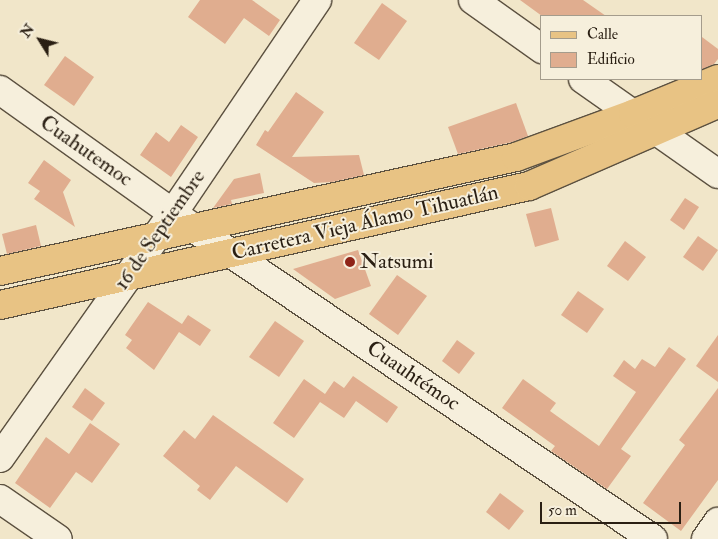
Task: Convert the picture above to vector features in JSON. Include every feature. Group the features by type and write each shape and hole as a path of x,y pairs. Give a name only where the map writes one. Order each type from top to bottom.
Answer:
{"main road":[{"name":"Carretera Vieja Álamo Tihuatlán","path":"0,271 516,157 633,114 718,79"},
{"name":"Carretera Vieja Álamo Tihuatlán","path":"0,305 127,278 231,252 529,186 718,104"}],"street":[{"name":"16 de Septiembre","path":"0,458 173,213 317,0"},
{"path":"473,0 540,48"},
{"path":"584,80 718,174"},
{"name":"Cuahutemoc","path":"0,90 173,213"},
{"name":"Cuauhtémoc","path":"173,213 653,539"},
{"path":"0,499 58,539"},
{"path":"706,539 718,522"}],"building":[{"path":"200,0 252,0 280,20 269,36 244,18 225,44 188,17"},
{"path":"520,0 583,0 605,15 541,15"},
{"path":"382,3 407,21 379,60 354,43"},
{"path":"703,38 718,49 718,59 714,64 703,69"},
{"path":"65,56 94,77 74,106 44,85"},
{"path":"296,92 324,112 292,157 359,155 364,175 332,182 314,183 256,145 265,130 268,132"},
{"path":"516,103 528,136 512,142 458,154 448,127"},
{"path":"181,125 198,137 171,177 140,155 156,132 169,142"},
{"path":"44,160 71,180 63,192 75,227 34,199 40,191 28,183"},
{"path":"260,173 264,193 231,200 232,204 213,208 234,179"},
{"path":"685,198 699,207 684,230 670,220"},
{"path":"551,208 559,240 535,247 526,214"},
{"path":"36,225 41,246 7,254 2,234"},
{"path":"698,236 718,250 703,271 683,257"},
{"path":"625,241 646,257 628,281 607,266"},
{"path":"358,250 371,286 335,299 293,269"},
{"path":"397,275 427,296 398,335 369,314"},
{"path":"578,291 604,309 587,333 561,315"},
{"path":"148,302 182,324 188,315 211,330 200,346 179,332 154,370 126,348 132,340 125,335"},
{"path":"275,321 304,341 279,377 249,357"},
{"path":"718,335 718,382 696,366"},
{"path":"457,340 475,353 459,374 442,361"},
{"path":"669,347 686,359 621,449 631,456 607,489 551,451 555,446 502,408 523,379 556,403 550,411 599,446 636,392 613,376 624,360 635,369 642,359 655,367"},
{"path":"353,376 398,407 387,423 356,401 344,418 320,402 294,438 273,423 304,379 325,394 334,381 344,388"},
{"path":"85,388 105,403 92,421 72,407"},
{"path":"718,388 718,480 681,531 643,503 685,445 679,440"},
{"path":"213,415 304,479 287,503 236,466 210,500 197,490 200,486 163,456 184,430 195,439"},
{"path":"90,423 120,444 92,483 76,472 50,508 15,483 46,437 69,454"},
{"path":"500,493 524,511 509,530 486,512"}],"place":[{"name":"Natsumi","path":"350,262"}]}
